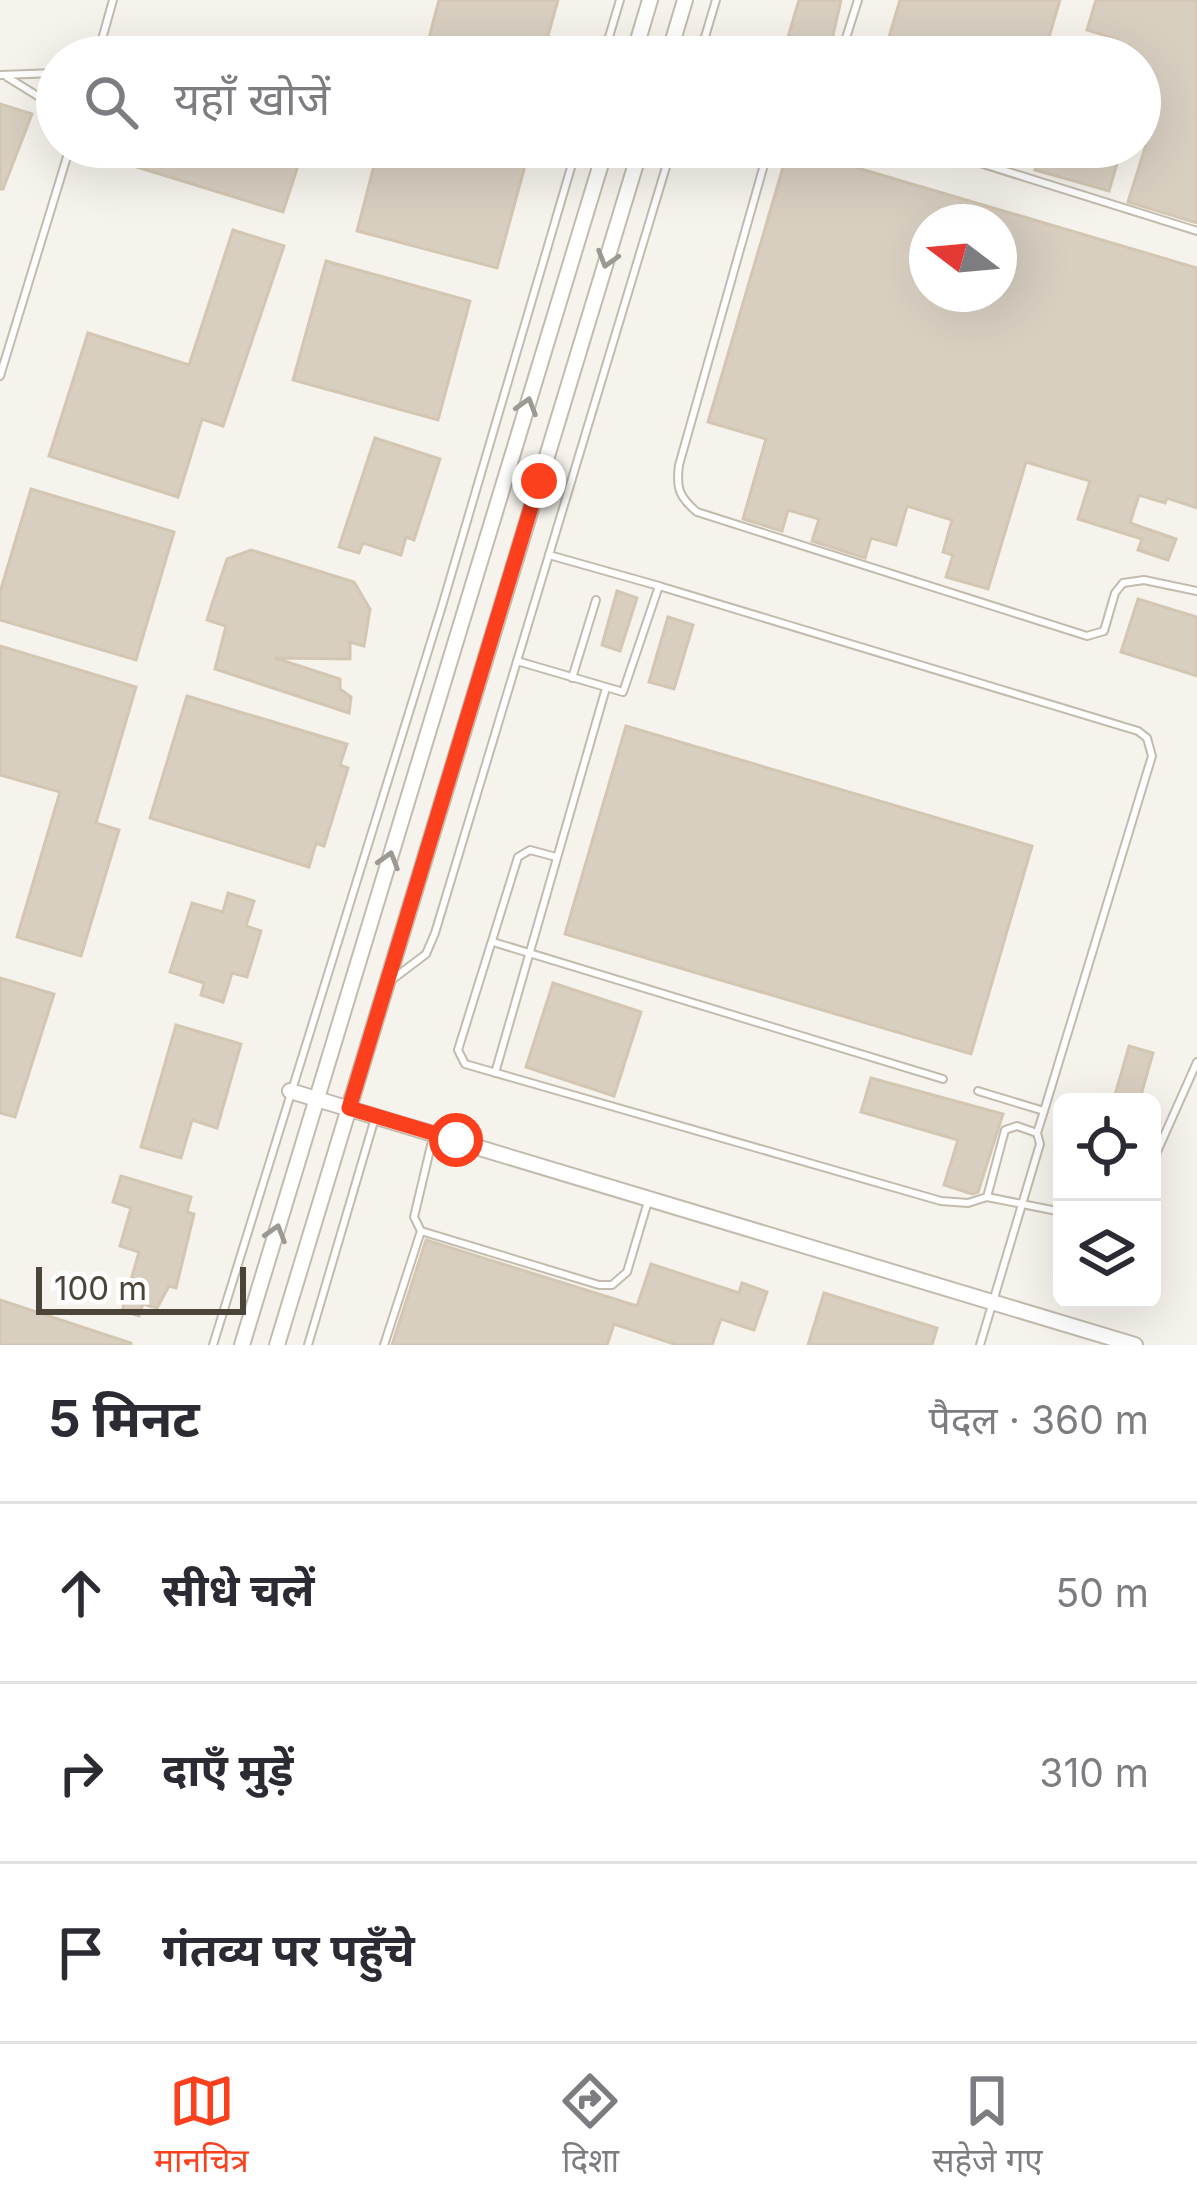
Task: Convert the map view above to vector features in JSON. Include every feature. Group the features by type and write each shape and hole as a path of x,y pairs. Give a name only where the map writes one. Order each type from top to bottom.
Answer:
{"street":[{"path":"639,36 650,0"},
{"path":"674,36 685,0"},
{"path":"242,1345 600,168"},
{"path":"277,1345 634,168"},
{"path":"290,1091 1135,1345"}],"lane":[{"path":"103,36 113,0"},
{"path":"609,36 620,0"},
{"path":"705,36 716,0"},
{"path":"846,36 857,0"},
{"path":"4,76 36,74"},
{"path":"4,76 36,95"},
{"path":"0,376 64,168"},
{"path":"213,1345 442,606 571,168"},
{"path":"386,985 426,954 435,933 666,168"},
{"path":"764,168 679,465 676,485 683,500 697,512 1087,636 1104,632 1115,593 1123,583 1144,580 1197,591"},
{"path":"996,168 1197,231"},
{"path":"549,555 1138,731 1148,738 1152,756 1037,1133 1040,1144 980,1345"},
{"path":"518,661 623,692 659,586"},
{"path":"572,678 596,600"},
{"path":"495,1073 606,688"},
{"path":"556,856 530,850 518,857 458,1050 464,1064 941,1202 968,1203 987,1197 1053,1210"},
{"path":"492,941 943,1079"},
{"path":"1161,1143 1197,1062"},
{"path":"978,1091 1044,1111"},
{"path":"308,1345 376,1116"},
{"path":"987,1197 1005,1130 1017,1126 1037,1133"},
{"path":"384,1345 421,1231 414,1217 434,1133"},
{"path":"421,1231 612,1286 627,1272 650,1198"}],"building":[{"path":"439,0 558,0 548,36 430,36"},
{"path":"799,0 841,0 833,36 788,36"},
{"path":"900,0 1060,0 1049,36 889,36"},
{"path":"1096,0 1197,0 1197,223 1128,202 1139,168 1161,168 1161,36 1107,36 1087,30"},
{"path":"0,104 32,114 3,189 0,189"},
{"path":"140,168 297,168 283,212"},
{"path":"374,168 524,168 497,268 357,231"},
{"path":"783,168 858,168 980,204 909,204 909,312 1017,312 1017,215 1197,268 1197,508 1139,495 1130,523 1176,539 1168,560 1138,550 1142,539 1078,519 1090,481 1026,462 988,589 946,577 953,555 943,552 952,520 907,506 896,545 871,538 865,558 812,541 819,519 788,510 782,531 743,519 766,439 708,422"},
{"path":"1036,168 1116,168 1109,191"},
{"path":"233,230 284,246 223,426 202,419 178,497 49,456 88,333 189,365"},
{"path":"326,261 470,301 438,420 293,380"},
{"path":"375,438 440,459 414,540 406,537 401,555 363,543 359,553 339,547"},
{"path":"31,489 174,532 136,660 0,620 0,592"},
{"path":"251,550 354,582 370,609 364,646 350,642 350,659 275,658 340,679 340,689 351,697 349,713 215,669 226,626 207,620 227,559"},
{"path":"617,591 637,598 620,651 602,645"},
{"path":"1138,599 1197,617 1197,676 1121,652"},
{"path":"668,617 693,625 674,689 649,682"},
{"path":"0,646 136,687 96,823 119,830 81,956 17,937 60,792 0,775"},
{"path":"187,696 347,744 340,765 348,768 324,846 316,843 309,867 150,818"},
{"path":"626,726 1032,846 971,1054 565,934"},
{"path":"228,893 254,901 246,926 261,931 247,977 232,973 223,1002 201,995 204,983 170,972 192,903 223,912"},
{"path":"0,978 54,994 15,1117 0,1113"},
{"path":"553,983 641,1012 614,1096 526,1067"},
{"path":"176,1025 241,1044 217,1128 192,1120 181,1158 141,1147"},
{"path":"1129,1046 1153,1053 1142,1093 1116,1093"},
{"path":"871,1078 1003,1114 978,1192 944,1185 958,1140 861,1112"},
{"path":"121,1176 191,1197 187,1212 194,1214 176,1288 169,1286 157,1308 143,1304 139,1316 122,1311 139,1252 120,1246 131,1208 113,1202"},
{"path":"426,1240 637,1306 651,1264 739,1293 742,1283 767,1292 754,1330 721,1319 712,1345 677,1345 614,1324 607,1345 392,1345"},
{"path":"824,1293 937,1328 932,1345 808,1345"},
{"path":"0,1300 131,1343 131,1345 0,1345"}],"route":[{"path":"456,1140 349,1108 539,481"}]}
